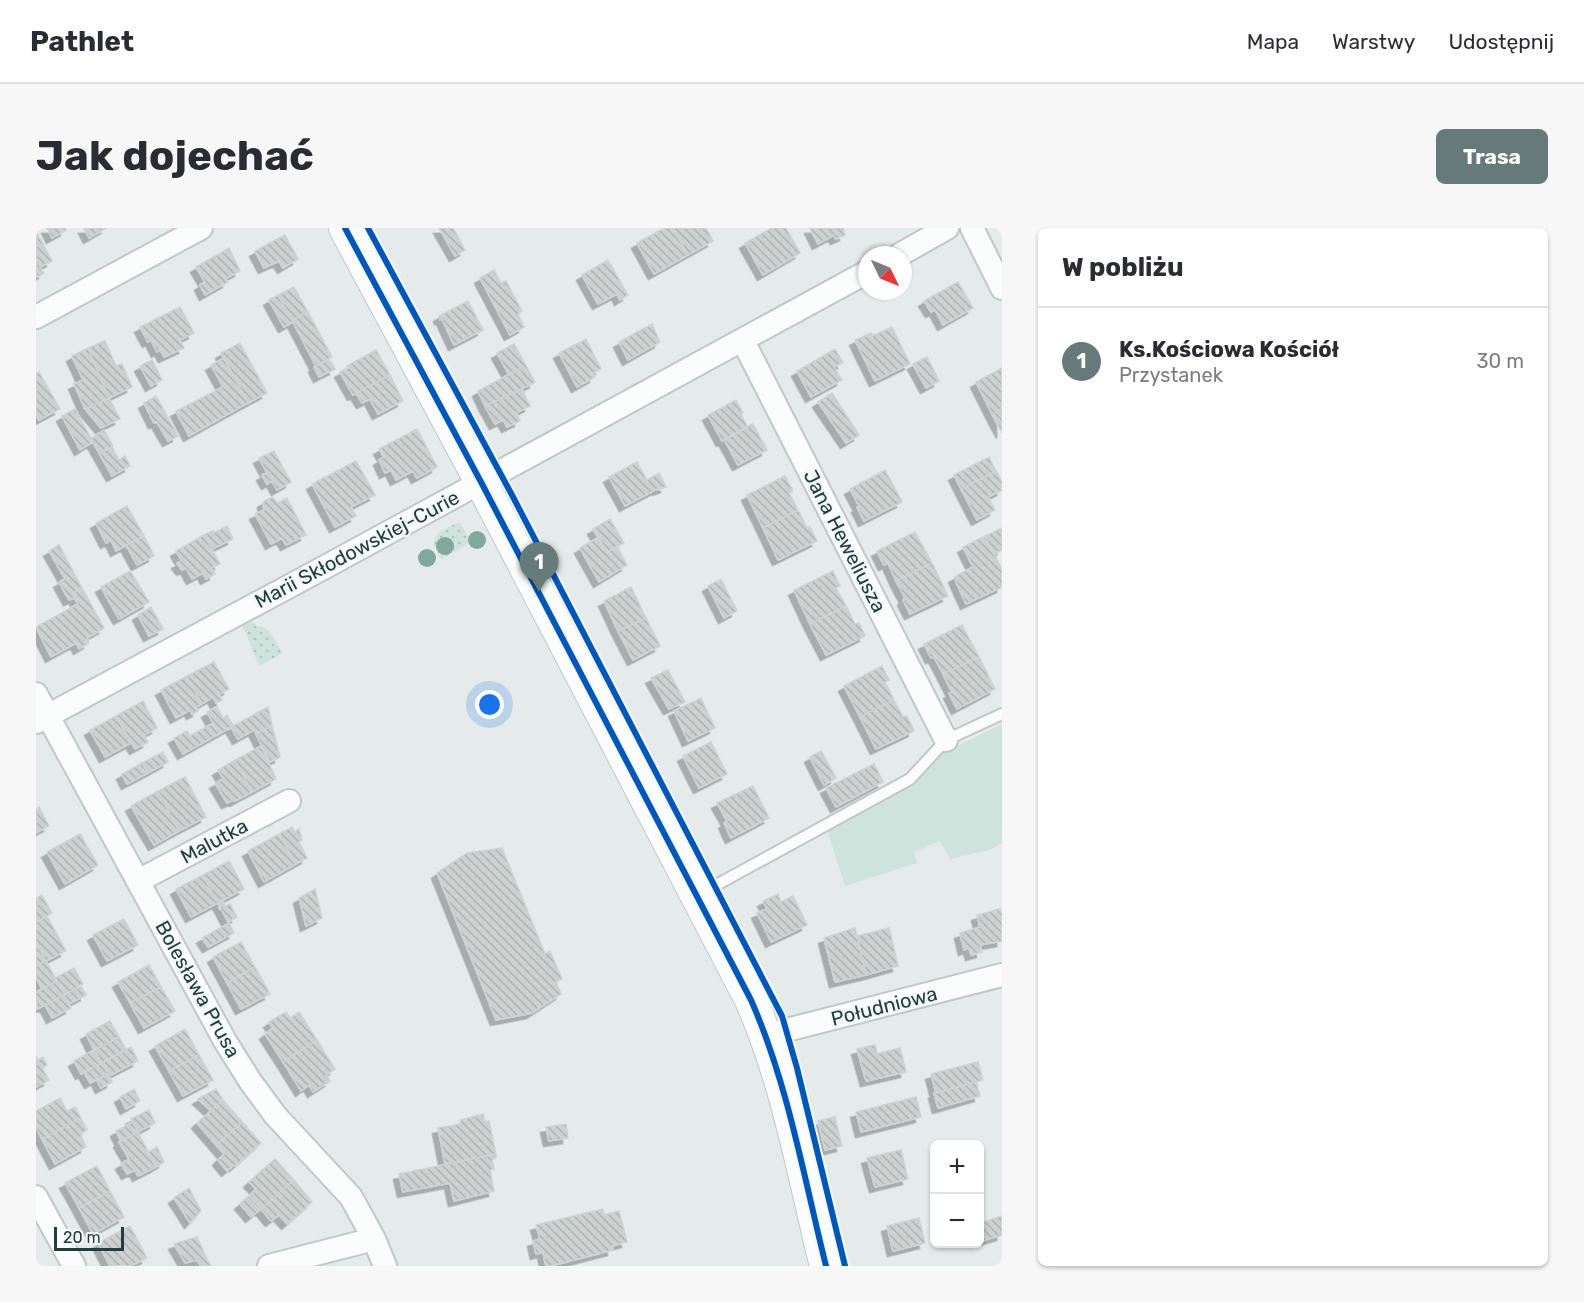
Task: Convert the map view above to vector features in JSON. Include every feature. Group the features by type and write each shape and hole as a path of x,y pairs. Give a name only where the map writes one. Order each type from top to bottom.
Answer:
{"street":[{"path":"36,317 201,228"},
{"path":"345,228 481,482 751,1000 767,1035 778,1072 826,1266"},
{"path":"912,247 947,228"},
{"path":"972,228 1002,288"},
{"name":"Marii Skłodowskiej-Curie","path":"42,718 858,277"},
{"name":"Jana Heweliusza","path":"743,341 946,740"},
{"name":"Bolesława Prusa","path":"36,694 42,718 138,881 225,1041 275,1115 351,1197 374,1239 385,1266"},
{"name":"Malutka","path":"138,881 289,801"},
{"name":"Południowa","path":"767,1035 1002,975"},
{"path":"36,1197 74,1266"},
{"path":"269,1266 374,1239"}],"lane":[{"path":"697,896 910,779 946,740 1002,714"}],"green space":[{"path":"457,523 461,524 470,541 469,544 441,559 435,546 436,536"},
{"path":"252,621 256,626 269,631 283,653 259,666 243,626"},
{"path":"1002,724 1002,843 989,850 950,859 940,841 914,852 917,863 845,886 827,829 915,782 941,754"}],"building":[{"path":"47,228 66,228 66,230 52,238"},
{"path":"84,228 106,228 89,238"},
{"path":"439,228 453,228 465,250 455,256"},
{"path":"664,228 673,228 688,255 654,274 637,243"},
{"path":"673,228 706,228 713,241 688,255"},
{"path":"772,228 786,228 800,253 763,275 745,243"},
{"path":"810,228 843,228 845,235 836,239 834,235 818,244"},
{"path":"37,233 52,261 40,267 44,273 36,277"},
{"path":"285,235 298,259 283,268 279,261 264,268 255,251"},
{"path":"229,248 240,271 226,278 228,282 205,295 200,285 205,282 196,267"},
{"path":"608,260 628,295 620,300 617,294 598,304 582,275"},
{"path":"494,270 501,283 506,281 522,311 518,314 524,327 510,335 480,278"},
{"path":"958,282 973,308 943,325 935,310 931,312 924,301"},
{"path":"294,287 308,312 292,320 278,295"},
{"path":"278,295 293,322 284,327 269,300"},
{"path":"468,301 483,330 454,345 439,316"},
{"path":"180,307 194,333 180,340 184,348 164,357 160,350 157,352 151,340 148,342 140,327"},
{"path":"308,312 332,357 316,366 292,320"},
{"path":"652,324 660,342 628,360 619,342"},
{"path":"892,327 910,364 875,381 855,340 871,333 872,336"},
{"path":"586,339 601,369 593,373 595,377 577,387 559,353"},
{"path":"105,341 116,366 122,364 132,387 109,398 88,348"},
{"path":"240,343 267,393 248,403 221,353"},
{"path":"514,344 535,382 528,386 519,369 509,375 497,353"},
{"path":"88,348 109,398 85,409 74,384 83,380 72,356"},
{"path":"835,349 843,363 834,367 842,380 811,397 797,371"},
{"path":"376,350 390,375 353,395 340,372"},
{"path":"927,357 939,381 926,388 913,364"},
{"path":"224,358 248,403 189,436 176,411 223,387 211,365"},
{"path":"329,359 335,369 319,377 314,367"},
{"path":"152,360 162,380 151,386 140,366"},
{"path":"1002,368 1002,409 992,414 976,382"},
{"path":"519,369 528,386 485,406 478,391"},
{"path":"39,372 60,409 39,420 36,415 36,374"},
{"path":"390,375 403,401 378,414 370,399 362,403 356,393"},
{"path":"522,389 530,406 516,413 520,421 507,427 503,420 495,424 485,406"},
{"path":"832,393 859,435 846,443 818,402"},
{"path":"156,396 178,436 168,441 157,422 154,423 144,403"},
{"path":"109,398 120,419 101,428 85,409"},
{"path":"736,400 747,426 750,426 722,441 708,415"},
{"path":"75,409 93,442 80,450 62,416"},
{"path":"1002,409 1002,433 992,414"},
{"path":"753,424 767,450 738,465 724,439"},
{"path":"417,429 437,467 417,478 413,471 396,480 391,470 385,473 379,460 384,457 379,449"},
{"path":"104,430 113,446 99,453 91,439"},
{"path":"112,447 119,460 125,456 130,466 112,476 99,453"},
{"path":"274,451 291,482 277,490 272,481 267,484 262,475 267,473 259,458"},
{"path":"989,457 996,471 961,489 954,475"},
{"path":"356,461 375,495 351,507 356,516 335,527 312,484"},
{"path":"637,462 647,480 659,473 666,487 657,489 625,506 609,477"},
{"path":"885,470 902,502 864,521 850,489"},
{"path":"996,471 1002,482 1002,490 988,497 995,510 977,520 961,489"},
{"path":"785,476 793,491 789,493 798,510 763,528 747,495"},
{"path":"272,497 278,503 287,498 306,535 286,545 282,538 271,544 255,514 264,510 263,502"},
{"path":"127,506 144,536 116,551 111,540 106,543 96,523"},
{"path":"798,510 817,541 778,560 763,528"},
{"path":"610,519 624,543 607,552 593,529"},
{"path":"227,526 233,539 212,549 204,535"},
{"path":"1002,528 1002,550 994,554 985,536"},
{"path":"915,532 932,563 896,581 888,563 884,565 877,551"},
{"path":"204,535 220,564 211,568 215,574 206,579 203,573 192,579 186,568 182,570 177,563 182,561 176,551"},
{"path":"144,536 154,556 137,565 126,545"},
{"path":"985,536 1002,570 1002,587 966,604 954,577 973,567 963,547"},
{"path":"599,537 607,552 617,547 627,565 599,582 580,548"},
{"path":"59,545 82,588 72,594 74,598 69,600 59,582 65,579 49,551"},
{"path":"932,563 948,596 910,614 896,581"},
{"path":"130,571 149,602 119,619 101,587"},
{"path":"833,571 840,586 836,588 846,606 810,624 794,590"},
{"path":"721,579 737,611 724,618 708,586"},
{"path":"631,587 646,618 618,631 604,601"},
{"path":"82,588 104,628 87,638 89,643 79,649 76,643 51,657 36,627 78,604 72,594"},
{"path":"846,606 855,624 859,623 865,636 826,655 810,624"},
{"path":"151,607 163,629 149,636 138,615"},
{"path":"646,618 660,646 633,660 618,631"},
{"path":"962,625 979,657 943,674 924,644"},
{"path":"979,657 995,689 957,709 943,674"},
{"path":"214,662 229,689 219,694 222,700 216,703 213,697 202,704 187,676"},
{"path":"882,666 889,680 885,682 894,700 860,717 844,686"},
{"path":"668,670 685,702 669,709 651,678"},
{"path":"187,676 202,704 196,707 198,711 192,714 190,710 176,718 161,690"},
{"path":"701,698 715,728 688,741 674,711"},
{"path":"894,700 903,717 907,716 914,731 876,749 860,717"},
{"path":"143,701 157,728 144,735 148,742 135,749 116,716"},
{"path":"217,707 223,718 227,715 233,726 219,734 207,712"},
{"path":"268,707 272,725 256,734 254,730 238,739 231,727"},
{"path":"116,716 131,743 105,757 90,730"},
{"path":"213,723 219,734 183,754 174,738 187,731 190,736"},
{"path":"272,725 280,757 270,762 256,734"},
{"path":"711,742 727,774 699,788 683,756"},
{"path":"261,746 276,779 252,792 235,760"},
{"path":"821,751 836,778 824,785 810,757"},
{"path":"163,752 168,762 148,773 142,763"},
{"path":"235,760 252,792 227,803 215,783 223,779 218,770"},
{"path":"142,763 148,773 127,784 122,774"},
{"path":"874,764 883,782 836,807 826,788"},
{"path":"185,777 206,817 179,831 158,791"},
{"path":"753,786 769,818 731,838 724,823 727,821 717,803"},
{"path":"158,791 179,831 154,845 131,806"},
{"path":"39,807 49,826 36,833 36,809"},
{"path":"292,827 295,832 299,829 302,840 299,842 307,858 296,864 279,834"},
{"path":"80,834 98,865 65,884 47,852"},
{"path":"279,834 296,864 264,882 248,851"},
{"path":"502,848 545,954 550,951 562,979 556,982 561,994 532,1013 496,1020 437,873 467,853"},
{"path":"229,861 244,889 218,903 203,875"},
{"path":"203,875 218,903 191,917 176,889"},
{"path":"315,889 322,918 306,926 299,898"},
{"path":"778,894 781,902 793,896 807,925 771,942 757,913 767,909 763,901"},
{"path":"42,895 52,913 36,922 36,905 38,904 36,899"},
{"path":"222,900 225,906 230,904 237,917 228,922 218,903"},
{"path":"1000,909 1002,941 980,945 982,952 971,955 969,948 964,950 960,933 980,927 977,915"},
{"path":"47,916 66,951 46,961 36,942 36,922"},
{"path":"124,919 138,945 107,961 93,935"},
{"path":"229,923 234,933 208,947 202,938"},
{"path":"855,928 866,975 835,982 824,938"},
{"path":"889,928 898,966 866,975 857,936"},
{"path":"36,942 46,961 36,966"},
{"path":"241,942 255,967 227,983 213,957"},
{"path":"46,961 57,981 42,989 36,977 36,966"},
{"path":"149,965 161,987 130,1003 118,982"},
{"path":"255,967 270,994 241,1009 227,983"},
{"path":"74,968 83,984 65,995 55,978"},
{"path":"57,981 65,995 37,1009 36,992"},
{"path":"81,986 86,995 69,1004 64,995"},
{"path":"161,987 175,1011 144,1028 130,1003"},
{"path":"64,995 71,1008 52,1018 45,1005"},
{"path":"286,1012 290,1018 299,1012 317,1040 283,1062 265,1034 273,1028 269,1022"},
{"path":"110,1021 119,1037 94,1050 86,1034"},
{"path":"185,1029 199,1055 169,1071 155,1046"},
{"path":"119,1037 126,1049 102,1063 94,1050"},
{"path":"317,1040 335,1069 326,1075 330,1081 313,1092 309,1085 301,1091 283,1062"},
{"path":"875,1045 877,1054 900,1048 906,1072 866,1081 857,1049"},
{"path":"131,1047 138,1061 109,1076 102,1063"},
{"path":"94,1050 102,1063 81,1074 74,1061"},
{"path":"199,1055 213,1080 183,1096 169,1071"},
{"path":"36,1056 38,1060 43,1057 47,1065 42,1068 49,1080 36,1087"},
{"path":"978,1062 983,1080 936,1093 931,1074"},
{"path":"102,1063 108,1074 90,1083 84,1072"},
{"path":"108,1074 112,1082 101,1088 97,1080"},
{"path":"976,1082 980,1096 938,1108 934,1093"},
{"path":"134,1089 140,1101 126,1109 120,1097"},
{"path":"216,1089 223,1100 211,1111 198,1099"},
{"path":"916,1097 921,1117 861,1132 856,1112"},
{"path":"60,1098 67,1111 75,1107 81,1118 42,1139 36,1128 36,1111"},
{"path":"223,1100 242,1122 216,1145 197,1123"},
{"path":"149,1110 155,1123 138,1132 131,1119"},
{"path":"483,1114 485,1122 489,1121 496,1154 445,1164 438,1128 461,1124 460,1120"},
{"path":"835,1117 842,1146 825,1150 818,1121"},
{"path":"81,1118 87,1130 80,1134 86,1147 55,1164 42,1139"},
{"path":"133,1122 138,1132 121,1141 116,1131"},
{"path":"242,1122 261,1143 227,1171 218,1160 224,1154 216,1145"},
{"path":"566,1124 568,1138 549,1141 546,1127"},
{"path":"138,1132 156,1167 138,1176 135,1170 127,1174 121,1164 129,1159 119,1142"},
{"path":"157,1147 164,1162 156,1167 148,1152"},
{"path":"901,1150 908,1179 875,1187 867,1158"},
{"path":"496,1154 496,1158 492,1160 494,1169 490,1170 494,1191 454,1201 450,1183 403,1192 399,1174"},
{"path":"275,1159 294,1180 261,1209 249,1196 256,1189 249,1182"},
{"path":"97,1166 110,1191 79,1208 65,1183"},
{"path":"294,1180 312,1202 287,1224 279,1215 271,1221 261,1209"},
{"path":"189,1188 201,1211 190,1223 174,1198"},
{"path":"110,1191 124,1217 93,1234 79,1208"},
{"path":"249,1196 261,1209 251,1217 240,1204"},
{"path":"603,1209 604,1215 619,1211 627,1242 612,1246 613,1250 551,1266 546,1266 543,1252 536,1254 533,1241 540,1239 536,1225"},
{"path":"1002,1216 1002,1235 984,1240 984,1222"},
{"path":"919,1218 925,1243 893,1251 887,1226"},
{"path":"130,1226 147,1258 131,1266 110,1266 98,1243"},
{"path":"197,1237 211,1266 201,1266 197,1260 185,1263 174,1244"}],"cycle path":[{"path":"345,228 481,482 751,1000 785,1098 826,1266"},
{"path":"368,228 512,495 782,1016 797,1068 845,1266"}],"place":[{"name":"Ks.Kościowa Kościół","path":"539,592"}]}
